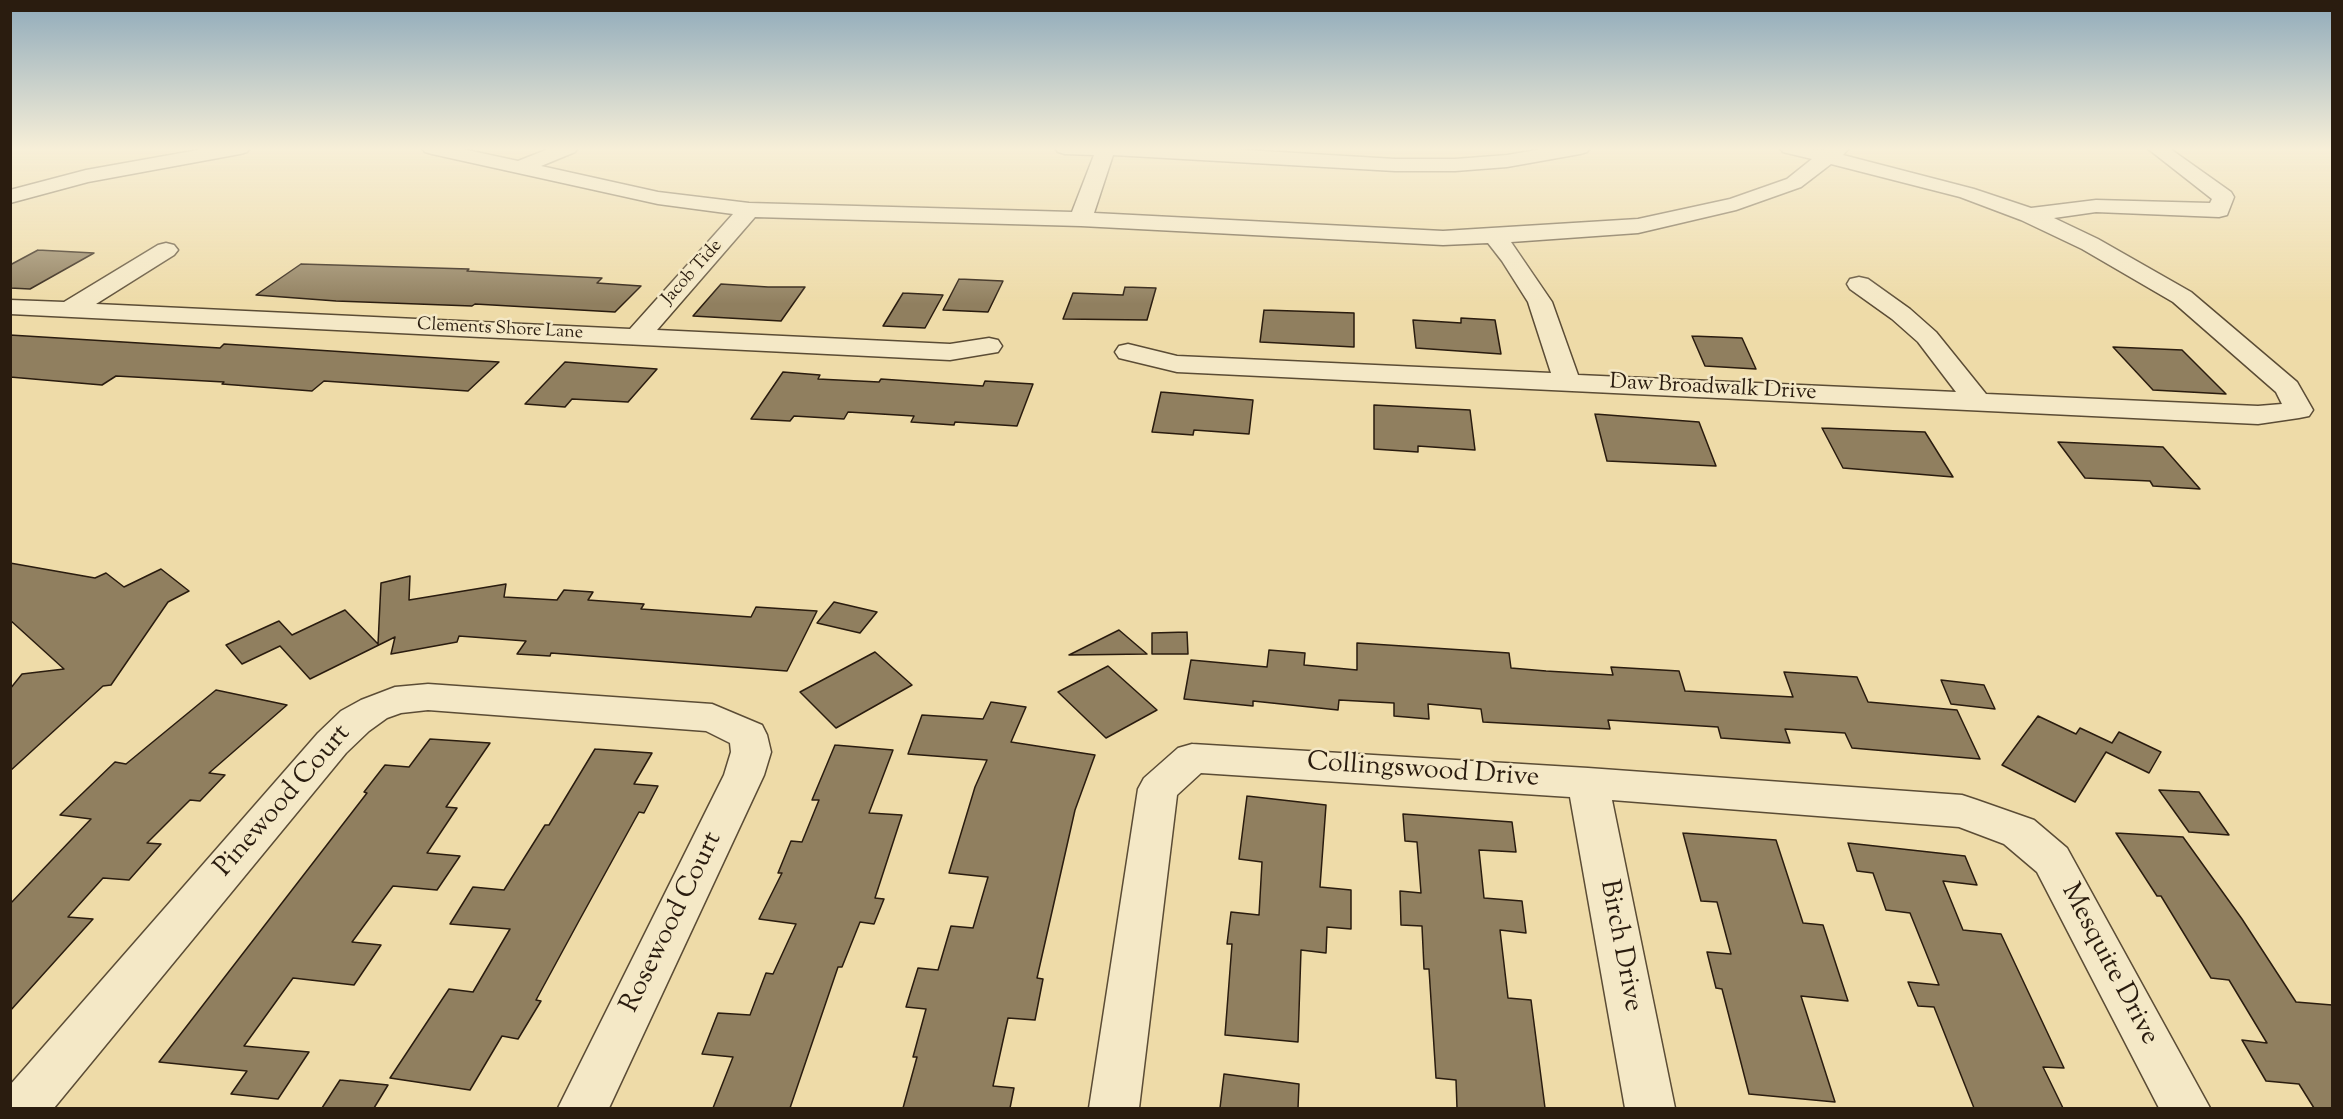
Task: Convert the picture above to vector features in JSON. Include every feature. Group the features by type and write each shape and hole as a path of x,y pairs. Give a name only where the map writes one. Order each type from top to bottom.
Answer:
{"street":[{"path":"675,200 749,210 1081,219 1375,235 1494,237 1638,226 1746,200"},
{"path":"1081,219 1088,200"},
{"path":"1985,200 2029,216 2097,207 2218,210 2222,200"},
{"name":"Jacob Tide","path":"637,337 749,210"},
{"name":"Daw Broadwalk Drive","path":"1128,352 1177,364 2258,415 2299,410 2287,388 2182,297 2090,244 2029,216"},
{"path":"1494,237 1512,258 1540,302 1567,382"},
{"path":"68,309 166,250"},
{"path":"1859,284 1901,314 1926,337 1977,401"},
{"name":"Clements Shore Lane","path":"10,307 950,352 989,346"},
{"name":"Pinewood Court","path":"23,1108 332,743 355,721 374,709 395,700 440,697 712,718 748,735"},
{"name":"Rosewood Court","path":"583,1108 744,775 752,752 748,735"},
{"name":"Collingswood Drive","path":"1114,1108 1158,789 1192,758 1588,783 1962,811 2019,831"},
{"name":"Birch Drive","path":"1588,783 1650,1108"},
{"name":"Mesquite Drive","path":"2019,831 2052,860 2185,1108"}],"building":[{"path":"38,250 94,253 30,289 10,288 10,265"},
{"path":"301,264 469,269 467,271 602,278 597,283 641,286 615,312 475,304 472,306 336,301 256,295"},
{"path":"959,279 1003,281 988,312 943,310"},
{"path":"721,284 805,287 781,321 693,316"},
{"path":"1125,287 1156,288 1147,320 1063,319 1073,293 1123,295"},
{"path":"903,293 943,295 925,328 883,326"},
{"path":"1264,310 1354,313 1354,347 1260,342"},
{"path":"1461,318 1495,320 1501,354 1416,348 1413,320 1461,323"},
{"path":"10,335 220,348 224,344 499,362 468,391 324,381 312,391 222,384 224,382 116,376 102,385 10,377"},
{"path":"1692,336 1742,338 1756,369 1705,366"},
{"path":"2113,347 2182,350 2226,394 2153,390"},
{"path":"565,362 657,369 628,402 572,399 565,407 525,404"},
{"path":"783,372 820,375 818,379 879,382 881,379 983,386 985,381 1033,384 1017,426 911,422 914,416 848,412 844,419 794,416 790,421 751,419"},
{"path":"1161,392 1253,400 1249,434 1194,430 1193,435 1152,432"},
{"path":"1374,405 1470,410 1475,450 1418,446 1418,452 1374,449"},
{"path":"1595,414 1699,422 1716,466 1607,461"},
{"path":"1822,428 1925,432 1953,477 1843,468"},
{"path":"2058,442 2163,447 2200,489 2153,486 2150,481 2085,478"},
{"path":"10,563 95,578 106,573 124,587 161,569 189,591 168,602 111,685 103,686 10,771 10,689 22,674 64,669 10,620"},
{"path":"410,576 409,600 506,584 504,597 557,600 564,590 593,592 588,600 644,604 641,609 751,617 756,607 817,611 787,671 551,653 550,656 517,654 526,641 459,636 457,642 391,654 395,637 310,679 280,646 242,664 226,645 279,621 292,635 345,610 378,644 381,583"},
{"path":"834,602 877,612 860,633 817,623"},
{"path":"1119,630 1147,654 1069,655"},
{"path":"1187,632 1188,654 1152,654 1152,633"},
{"path":"1357,643 1509,653 1511,668 1613,675 1611,667 1679,671 1685,691 1793,697 1784,672 1857,677 1868,702 1957,710 1980,759 1852,748 1845,733 1785,729 1790,743 1721,738 1718,727 1608,720 1610,729 1483,722 1481,709 1428,704 1429,719 1394,716 1394,703 1339,700 1338,710 1253,701 1253,706 1184,699 1191,660 1267,667 1269,650 1305,653 1304,665 1357,670"},
{"path":"875,652 912,685 836,728 800,692"},
{"path":"1108,666 1157,710 1106,738 1058,692"},
{"path":"1941,680 1984,685 1995,709 1951,704"},
{"path":"216,690 287,705 209,773 225,775 200,801 190,800 147,843 161,844 129,880 103,878 68,917 93,919 10,1011 10,904 91,819 60,815 115,762 126,764"},
{"path":"991,702 1026,707 1011,742 1095,755 1075,810 1037,978 1043,979 1035,1020 1008,1018 993,1086 1014,1088 1010,1108 903,1108 917,1057 913,1057 926,1009 906,1007 918,968 938,970 951,926 973,928 988,877 949,873 975,787 987,760 908,754 922,715 983,719"},
{"path":"2038,716 2076,734 2080,728 2112,743 2119,732 2161,752 2149,773 2106,752 2075,802 2002,765"},
{"path":"430,739 490,743 446,807 457,808 427,853 460,856 437,890 393,886 352,942 381,945 354,985 293,978 244,1046 309,1052 278,1099 231,1094 247,1071 159,1062 367,793 364,792 385,765 409,767"},
{"path":"835,745 893,750 869,813 902,815 875,898 884,899 874,924 860,922 842,967 838,967 790,1108 713,1108 733,1057 702,1054 718,1013 750,1015 766,973 773,974 796,924 759,919 782,873 778,873 791,841 802,842 819,800 812,800"},
{"path":"595,749 652,753 634,784 658,786 644,813 639,812 536,1000 541,1001 518,1039 502,1036 470,1090 390,1078 449,989 473,992 510,929 450,924 473,887 504,890 545,825 549,825"},
{"path":"2159,790 2199,792 2229,835 2189,832"},
{"path":"1247,796 1326,805 1320,887 1351,890 1351,929 1327,927 1326,953 1301,950 1298,1042 1225,1035 1232,944 1227,944 1231,912 1259,915 1262,862 1239,859"},
{"path":"1403,814 1512,822 1516,852 1479,850 1484,898 1522,901 1526,933 1500,930 1508,998 1531,1000 1545,1108 1457,1108 1456,1080 1436,1078 1429,969 1424,969 1422,926 1401,925 1400,891 1421,893 1417,842 1405,841"},
{"path":"1683,833 1776,840 1803,923 1823,925 1848,1001 1801,996 1835,1102 1749,1094 1722,989 1716,988 1707,952 1731,954 1717,902 1701,901"},
{"path":"2116,833 2183,837 2242,919 2296,1002 2332,1005 2332,1108 2314,1108 2299,1084 2266,1081 2242,1040 2267,1043 2229,980 2211,978 2161,896 2157,896"},
{"path":"1848,843 1965,856 1977,885 1943,881 1963,930 2001,934 2064,1068 2043,1067 2063,1108 1974,1108 1934,1007 1918,1006 1908,982 1939,985 1910,913 1886,910 1873,873 1857,871"},
{"path":"1224,1074 1299,1084 1298,1108 1220,1108"},
{"path":"340,1080 388,1085 374,1108 322,1108"}]}
